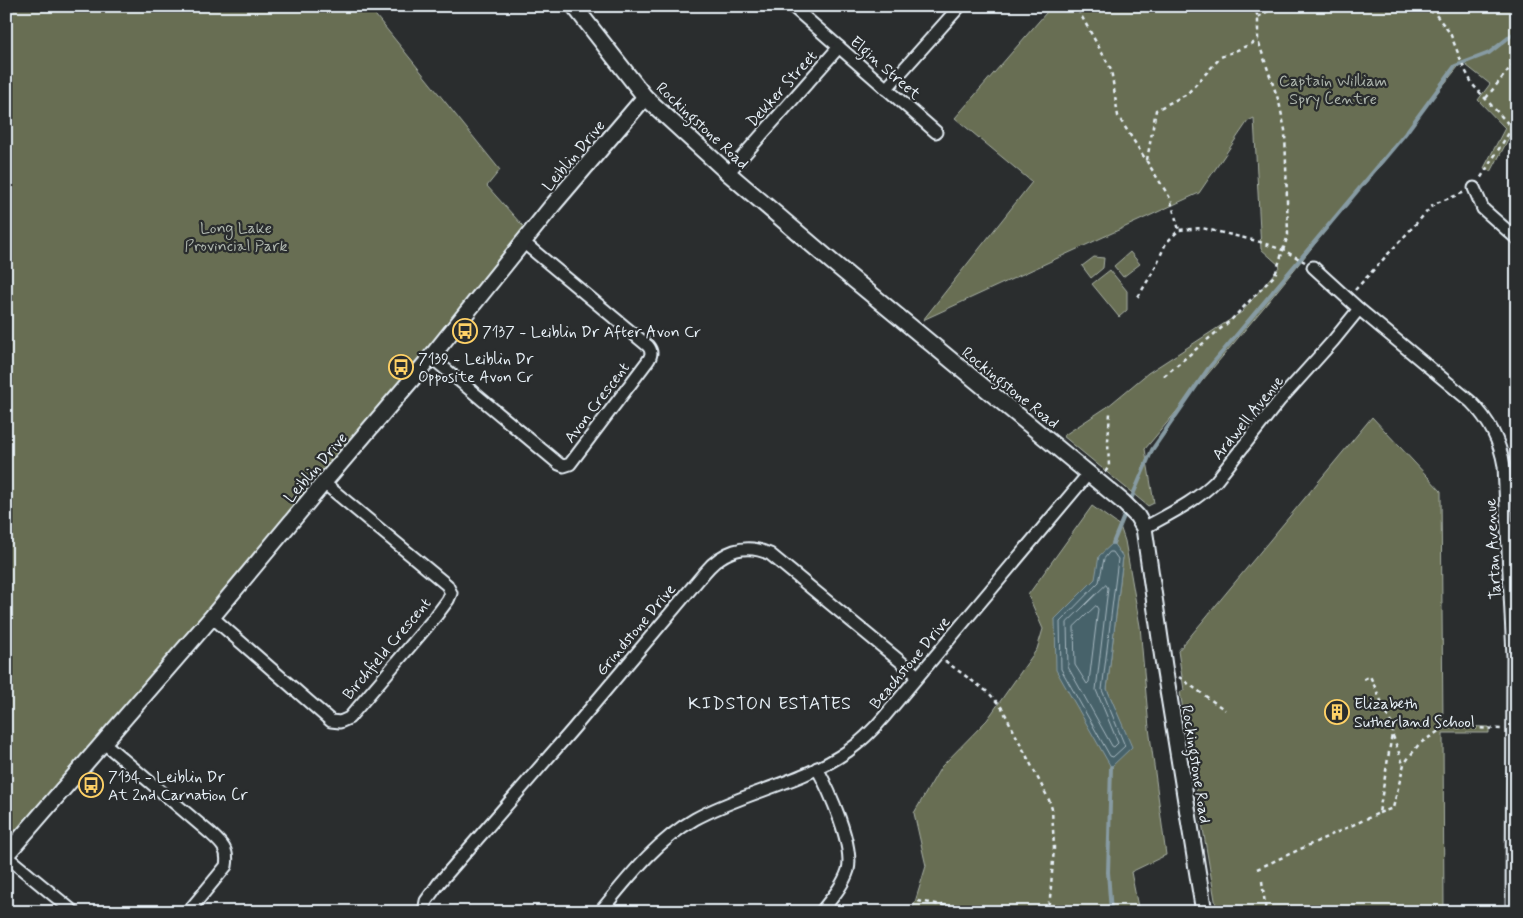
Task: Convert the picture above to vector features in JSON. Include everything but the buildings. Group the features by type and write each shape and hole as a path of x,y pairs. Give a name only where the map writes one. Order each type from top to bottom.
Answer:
{"street":[{"name":"Rockingstone Road","path":"574,6 645,97 728,173 831,261 1094,477 1137,516 1144,528 1164,666 1204,912"},
{"name":"Elgin Street","path":"792,6 936,132"},
{"path":"886,89 960,6"},
{"name":"Dekker Street","path":"728,173 839,48"},
{"name":"Leiblin Drive","path":"6,856 212,618 431,357 523,242 645,97"},
{"path":"1474,188 1483,209 1517,239"},
{"name":"Avon Crescent","path":"431,357 559,464 564,466 570,464 651,357 651,352 648,346 523,242"},
{"name":"Tartan Avenue","path":"1312,267 1359,309 1471,402 1486,418 1497,438 1504,466 1515,655 1512,730 1514,889 1512,912"},
{"name":"Ardwell Avenue","path":"1144,528 1190,503 1216,481 1279,401 1359,309"},
{"name":"Beachstone Drive","path":"600,912 643,862 680,829 724,806 818,768 848,751 861,741 1094,477"},
{"name":"Birchfield Crescent","path":"212,618 331,721 340,722 349,718 436,616 450,598 451,593 447,585 324,483"},
{"name":"Grindstone Drive","path":"424,912 426,901 435,888 573,729 714,561 724,554 747,548 770,554 918,676"},
{"path":"104,743 212,834 225,848 226,866 188,912"},
{"path":"818,768 844,834 849,857 844,879 821,912"},
{"path":"6,856 74,912"}],"path":[{"path":"1164,376 1231,320 1275,275 1288,235 1285,130 1279,102 1258,40 1258,17 1254,6"},
{"path":"1258,17 1278,6"},
{"path":"1348,298 1434,204 1474,188 1512,128 1473,85 1450,33 1436,15 1423,6"},
{"path":"1078,10 1111,69 1118,116 1170,198 1180,230"},
{"path":"1146,162 1156,110 1188,94 1221,57 1258,40"},
{"path":"1486,98 1517,59"},
{"path":"1138,296 1154,270 1166,243 1180,230 1202,228 1257,242 1296,256"},
{"path":"1094,477 1109,467 1110,413"},
{"path":"936,654 995,698 1002,708 1049,800 1054,827 1054,848 1050,898 1048,906 1043,912"},
{"path":"1164,666 1225,710"},
{"path":"1364,679 1370,676 1393,728 1379,813"},
{"path":"1257,869 1393,808 1404,764 1419,744 1445,727 1512,730"},
{"path":"1392,735 1404,764"},
{"path":"1262,881 1266,912"},
{"path":"918,901 985,912"}],"green space":[{"name":"Long Lake Provincial Park","path":"6,6 368,6 500,170 487,186 530,234 6,855"},
{"name":"Captain William Spry Centre","path":"1052,6 1517,6 1517,131 1514,128 1491,172 1484,168 1505,128 1478,100 1490,84 1462,62 1264,307 1145,449 1154,503 1148,506 1063,436 1107,407 1148,373 1242,312 1280,266 1261,249 1254,118 1248,121 1199,193 923,320 1032,182 955,118"},
{"path":"1130,252 1140,264 1123,277 1114,266"},
{"path":"1094,257 1104,258 1103,268 1091,278 1082,266"},
{"path":"1110,270 1127,291 1127,310 1119,317 1092,284"},
{"path":"1372,417 1441,491 1443,726 1489,727 1489,733 1443,733 1444,912 1217,912 1180,692 1184,690 1178,651"},
{"path":"1092,506 1120,526 1125,541 1140,626 1149,728 1166,855 1131,872 1139,912 912,912 926,866 914,813 941,767 987,720 1037,649 1043,629 1028,595","holes":["1123,557 1107,689 1131,747 1055,619 1095,579"]}],"water":[{"path":"1113,543 1123,557 1107,689 1132,747 1111,767 1056,670 1055,619 1095,579 1099,556"}],"waterway":[{"path":"1129,504 1152,450 1208,369 1405,134 1455,66 1489,53 1517,31"},
{"path":"1113,543 1126,511"},
{"path":"1111,767 1108,872 1111,912"}],"place":[{"name":"7137 - Leiblin Dr After Avon Cr","path":"465,331"},
{"name":"7139 - Leiblin Dr Opposite Avon Cr","path":"401,367"},
{"name":"Elizabeth Sutherland School","path":"1337,712"},
{"name":"7134 - Leiblin Dr At 2nd Carnation Cr","path":"91,785"}],"district":[{"name":"KIDSTON ESTATES","path":"770,703"}]}
